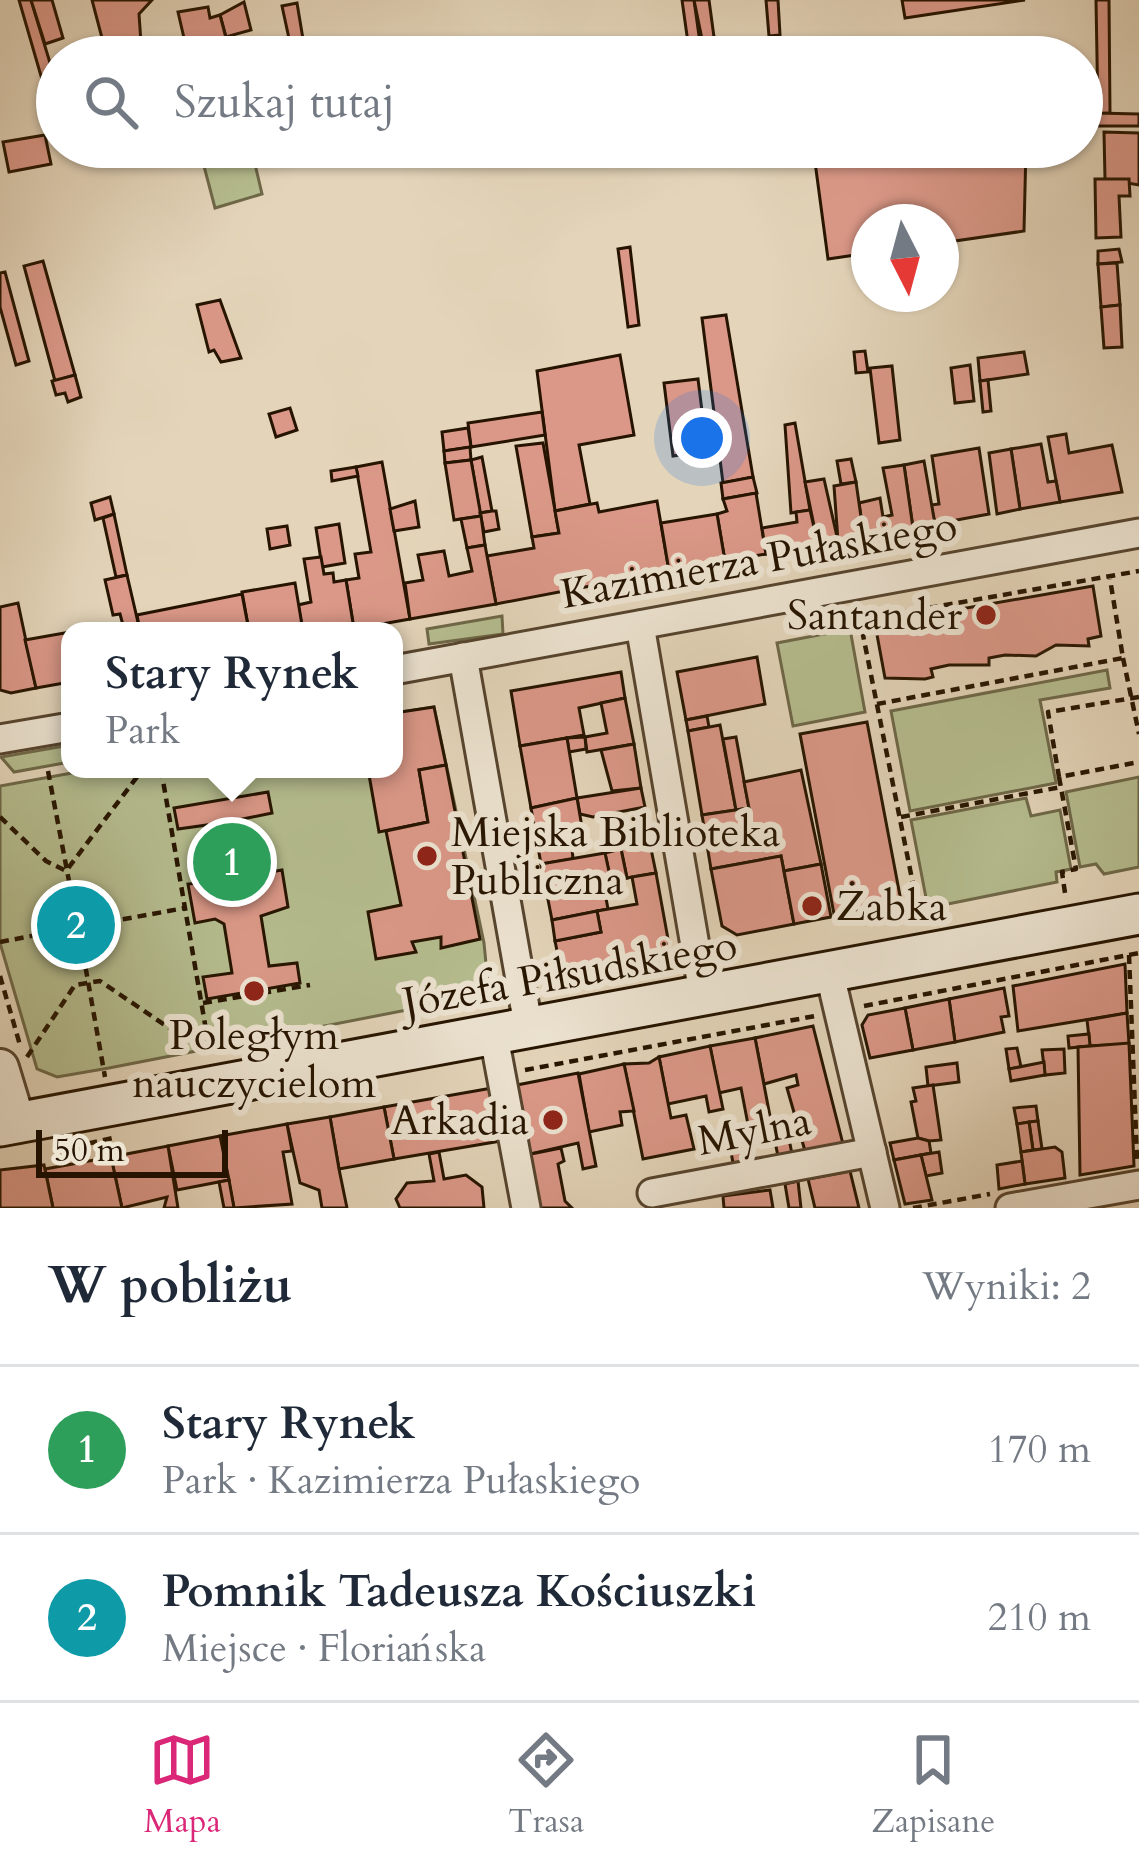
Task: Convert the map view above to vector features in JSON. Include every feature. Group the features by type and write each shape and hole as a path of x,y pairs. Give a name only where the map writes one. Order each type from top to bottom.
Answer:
{"main road":[{"name":"Józefa Piłsudskiego","path":"8,1125 510,1047 704,998 1139,914"}],"street":[{"name":"Kazimierza Pułaskiego","path":"403,668 1139,533"},
{"path":"640,625 704,998"},
{"path":"463,657 526,1208"},
{"path":"0,739 61,729"},
{"path":"830,975 885,1208"},
{"path":"8,1125 17,1065"},
{"name":"Mylna","path":"652,1193 872,1153"},
{"path":"1010,1208 1139,1185"}],"path":[{"path":"920,919 860,620 1139,571"},
{"path":"1110,576 1139,734"},
{"path":"878,704 1123,658"},
{"path":"1066,893 1062,872 1076,869 1048,712 1135,698"},
{"path":"1059,777 1139,762"},
{"path":"48,771 74,902"},
{"path":"66,871 136,778"},
{"path":"17,1065 75,985 100,981 211,1057 163,778"},
{"path":"900,818 1060,787"},
{"path":"0,817 46,861 66,871"},
{"path":"103,896 112,946 57,957 48,907 74,902 103,896"},
{"path":"107,922 185,908"},
{"path":"0,942 52,932"},
{"path":"82,952 105,1077"},
{"path":"854,1007 1139,953"},
{"path":"1130,955 1139,1185"},
{"path":"0,976 17,1065"},
{"path":"201,1003 310,985"},
{"path":"510,1047 820,1015"}],"green space":[{"path":"205,168 256,168 262,194 215,208"},
{"path":"502,616 503,634 429,644 427,629"},
{"path":"850,629 865,712 793,726 777,643"},
{"path":"1107,670 1110,688 1040,700 1056,783 910,811 891,711"},
{"path":"434,707 484,943 489,994 57,1077 37,1069 0,943 0,786 61,775 403,778 403,712"},
{"path":"61,747 61,764 14,772 1,757"},
{"path":"1139,777 1139,867 1104,874 1096,864 1080,867 1066,792"},
{"path":"1026,798 1031,816 1060,810 1071,869 1056,872 1057,882 928,908 911,820"}],"building":[{"path":"19,0 31,0 42,36 36,36 36,59"},
{"path":"31,0 52,0 62,36 42,36"},
{"path":"92,0 152,0 139,14 141,36 101,36"},
{"path":"682,0 694,0 699,36 687,36"},
{"path":"694,0 709,0 714,36 701,36"},
{"path":"766,0 778,0 780,35 769,36"},
{"path":"902,0 1025,0 905,18"},
{"path":"1096,0 1109,0 1110,113 1103,114 1103,36 1097,36"},
{"path":"244,2 251,30 226,36 220,15"},
{"path":"297,3 302,36 288,36 282,6"},
{"path":"208,7 210,18 220,15 226,36 184,36 178,12"},
{"path":"1103,113 1139,114 1139,126 1103,126"},
{"path":"1104,132 1139,133 1139,185 1105,179"},
{"path":"36,136 36,167 9,172 3,142"},
{"path":"816,168 1026,168 1024,231 959,240 959,204 851,204 851,256 828,259"},
{"path":"1095,179 1129,179 1130,196 1119,196 1121,237 1096,238"},
{"path":"630,247 639,325 628,327 618,249"},
{"path":"1119,249 1122,262 1098,264 1098,251"},
{"path":"43,261 75,375 55,381 24,266"},
{"path":"1117,263 1120,305 1101,307 1098,264"},
{"path":"5,272 29,361 16,365 0,307 0,273"},
{"path":"220,300 241,358 221,362 214,350 209,352 197,305"},
{"path":"1120,305 1122,347 1104,348 1101,307"},
{"path":"726,315 753,477 723,483 702,318"},
{"path":"865,351 868,372 856,373 854,352"},
{"path":"1024,352 1028,374 980,381 978,358"},
{"path":"620,355 634,435 579,445 590,504 555,511 537,371"},
{"path":"970,365 974,401 955,403 951,368"},
{"path":"892,366 900,440 879,443 870,368"},
{"path":"75,375 81,397 68,402 65,393 56,395 52,381"},
{"path":"698,379 707,451 673,456 664,383"},
{"path":"988,380 991,411 983,412 980,381"},
{"path":"290,408 297,430 276,437 269,414"},
{"path":"542,412 545,435 471,447 468,423"},
{"path":"795,423 810,510 791,513 785,425"},
{"path":"468,428 471,447 444,451 442,432"},
{"path":"1066,434 1069,453 1112,445 1122,492 1060,502 1048,437"},
{"path":"543,443 559,533 532,537 516,446"},
{"path":"1041,444 1048,482 1056,481 1060,502 1020,509 1011,449"},
{"path":"470,447 471,460 445,463 444,451"},
{"path":"979,448 989,514 935,524 931,505 939,504 932,456"},
{"path":"1011,449 1020,509 997,514 989,453"},
{"path":"482,457 492,511 480,513 471,460"},
{"path":"851,459 856,482 841,484 837,461"},
{"path":"471,460 481,516 454,520 445,463"},
{"path":"924,461 935,524 913,528 904,465"},
{"path":"382,462 410,619 353,622 346,580 359,578 355,554 371,552 356,467"},
{"path":"904,465 913,528 864,538 859,503 880,498 883,517 892,515 883,468"},
{"path":"356,467 358,476 332,481 331,471"},
{"path":"753,477 757,493 723,499 721,483"},
{"path":"824,479 838,541 818,545 805,482"},
{"path":"856,482 864,538 838,541 834,486"},
{"path":"756,493 766,554 725,561 717,514 727,511 723,499"},
{"path":"110,497 114,514 95,520 91,503"},
{"path":"415,501 419,527 394,531 390,509"},
{"path":"657,501 669,571 496,604 487,556 534,548 532,537 559,533 555,511 597,503 599,512"},
{"path":"810,510 818,545 766,554 762,528 797,522 796,512"},
{"path":"496,511 499,529 484,532 480,513"},
{"path":"114,514 127,575 116,577 103,518"},
{"path":"717,514 725,561 669,571 661,523"},
{"path":"481,516 485,545 467,548 461,519"},
{"path":"339,524 345,563 322,567 316,528"},
{"path":"287,526 290,545 270,549 267,529"},
{"path":"485,545 496,604 410,619 405,583 423,580 418,555 444,551 449,576 472,571 467,548"},
{"path":"321,557 324,574 333,573 334,582 346,580 353,622 301,622 298,605 311,602 304,559"},
{"path":"127,575 138,622 122,622 120,614 113,615 105,580"},
{"path":"295,583 302,622 247,622 242,592"},
{"path":"1093,586 1101,636 1088,639 1089,646 1056,645 1036,656 989,658 989,665 949,665 931,669 933,677 925,679 885,678 875,624"},
{"path":"242,594 247,622 138,622 137,615"},
{"path":"18,603 36,688 11,693 0,690 0,607"},
{"path":"61,634 61,684 36,688 25,640"},
{"path":"757,657 765,704 686,720 677,672"},
{"path":"621,672 625,698 579,708 584,735 520,746 511,691"},
{"path":"625,698 634,744 587,752 585,737 607,733 601,703"},
{"path":"434,707 446,765 419,770 428,822 379,832 370,778 403,778 403,712"},
{"path":"707,716 709,727 688,731 686,720"},
{"path":"867,722 901,901 834,914 800,734"},
{"path":"720,725 736,810 702,815 688,731"},
{"path":"585,737 586,749 569,752 567,738"},
{"path":"736,737 749,808 736,810 723,739"},
{"path":"567,738 577,798 531,808 520,746"},
{"path":"634,744 641,788 612,791 601,750"},
{"name":"Miejska Biblioteka Publiczna","path":"446,765 480,939 441,948 441,937 412,942 416,952 376,959 368,912 401,905 386,831 428,822 419,770"},
{"path":"801,770 821,864 784,871 781,856 711,869 702,815 749,808 744,782"},
{"path":"641,788 645,807 593,817 580,814 577,798"},
{"path":"268,792 272,813 243,819 252,869 259,874 282,870 288,907 261,916 269,966 297,963 300,983 207,999 203,977 232,973 224,924 215,919 195,923 188,884 209,882 215,873 207,825 178,829 174,808"},
{"path":"577,798 585,845 572,848 573,859 541,864 531,808"},
{"path":"647,827 650,844 621,849 617,832"},
{"path":"650,844 656,873 627,878 621,849"},
{"path":"621,849 627,878 611,881 605,853"},
{"path":"605,853 611,881 589,886 591,897 605,893 608,909 552,920 541,864"},
{"path":"781,856 794,924 737,935 722,926 711,869"},
{"path":"821,864 831,917 794,924 784,871"},
{"path":"656,873 670,950 561,970 555,941 601,932 597,911 637,904 632,877"},
{"path":"597,911 601,932 555,941 552,920"},
{"path":"1125,964 1127,1013 1018,1031 1013,986"},
{"path":"1004,988 1009,1016 1001,1017 1004,1032 955,1042 949,999"},
{"path":"949,999 955,1042 913,1050 905,1008"},
{"path":"905,1008 913,1050 870,1058 862,1025 868,1015"},
{"path":"1127,1013 1129,1044 1090,1046 1087,1020"},
{"path":"813,1026 843,1144 805,1151 787,1088 798,1085 796,1075 764,1084 755,1038"},
{"path":"1089,1034 1090,1046 1069,1048 1068,1036"},
{"path":"755,1038 774,1137 751,1140 741,1088 719,1093 710,1046"},
{"path":"1129,1043 1134,1166 1080,1175 1078,1047"},
{"path":"710,1046 723,1109 709,1112 706,1096 668,1104 659,1057"},
{"path":"1017,1048 1021,1067 1009,1069 1006,1049"},
{"path":"1064,1049 1065,1073 1045,1075 1042,1050"},
{"path":"659,1057 671,1118 686,1115 694,1149 643,1159 624,1064 649,1063"},
{"path":"1044,1062 1045,1075 1011,1081 1009,1069"},
{"path":"957,1063 959,1082 928,1086 926,1067"},
{"path":"624,1064 634,1111 620,1112 622,1125 589,1132 579,1074"},
{"name":"Arkadia","path":"578,1073 596,1166 583,1169 578,1143 526,1155 512,1086"},
{"path":"933,1085 941,1140 929,1141 918,1138 911,1102 916,1101 913,1088"},
{"path":"492,1088 501,1141 394,1159 384,1107"},
{"path":"1036,1106 1038,1121 1017,1124 1014,1108"},
{"path":"384,1107 394,1159 339,1169 330,1117"},
{"path":"330,1117 347,1208 322,1208 319,1190 300,1183 287,1124"},
{"path":"1038,1121 1042,1149 1033,1150 1029,1122"},
{"path":"1029,1122 1033,1150 1021,1152 1017,1124"},
{"path":"287,1124 292,1151 283,1152 292,1204 234,1208 220,1136"},
{"path":"740,1127 747,1162 733,1163 727,1130"},
{"path":"788,1134 792,1154 778,1156 774,1137"},
{"path":"220,1136 229,1180 177,1190 168,1146"},
{"path":"929,1141 931,1153 894,1160 890,1143"},
{"path":"168,1146 178,1208 164,1208 167,1197 122,1208 111,1157"},
{"path":"1055,1147 1062,1152 1065,1178 1025,1184 1021,1152"},
{"path":"561,1148 564,1161 558,1164 565,1201 572,1208 535,1208 526,1155"},
{"path":"439,1152 444,1179 466,1175 482,1187 484,1208 400,1208 396,1199 407,1183 434,1181 429,1154"},
{"path":"939,1152 942,1173 926,1176 921,1155"},
{"path":"921,1155 932,1200 905,1204 894,1160"},
{"path":"111,1157 122,1208 53,1208 45,1169"},
{"path":"1022,1161 1025,1184 999,1189 997,1165"},
{"path":"44,1165 53,1208 0,1208 0,1170"},
{"path":"850,1171 859,1208 815,1208 808,1179"},
{"path":"229,1180 234,1208 224,1208 219,1182"},
{"path":"798,1181 801,1208 789,1208 785,1184"},
{"path":"770,1190 773,1208 724,1208 723,1196"}],"place":[{"name":"Santander","path":"986,615"},
{"name":"Miejska Biblioteka Publiczna","path":"427,856"},
{"name":"Stary Rynek","path":"232,862"},
{"name":"Żabka","path":"812,906"},
{"name":"Pomnik Tadeusza Kościuszki","path":"76,925"},
{"name":"Poległym nauczycielom","path":"254,991"},
{"name":"Arkadia","path":"553,1120"}]}
